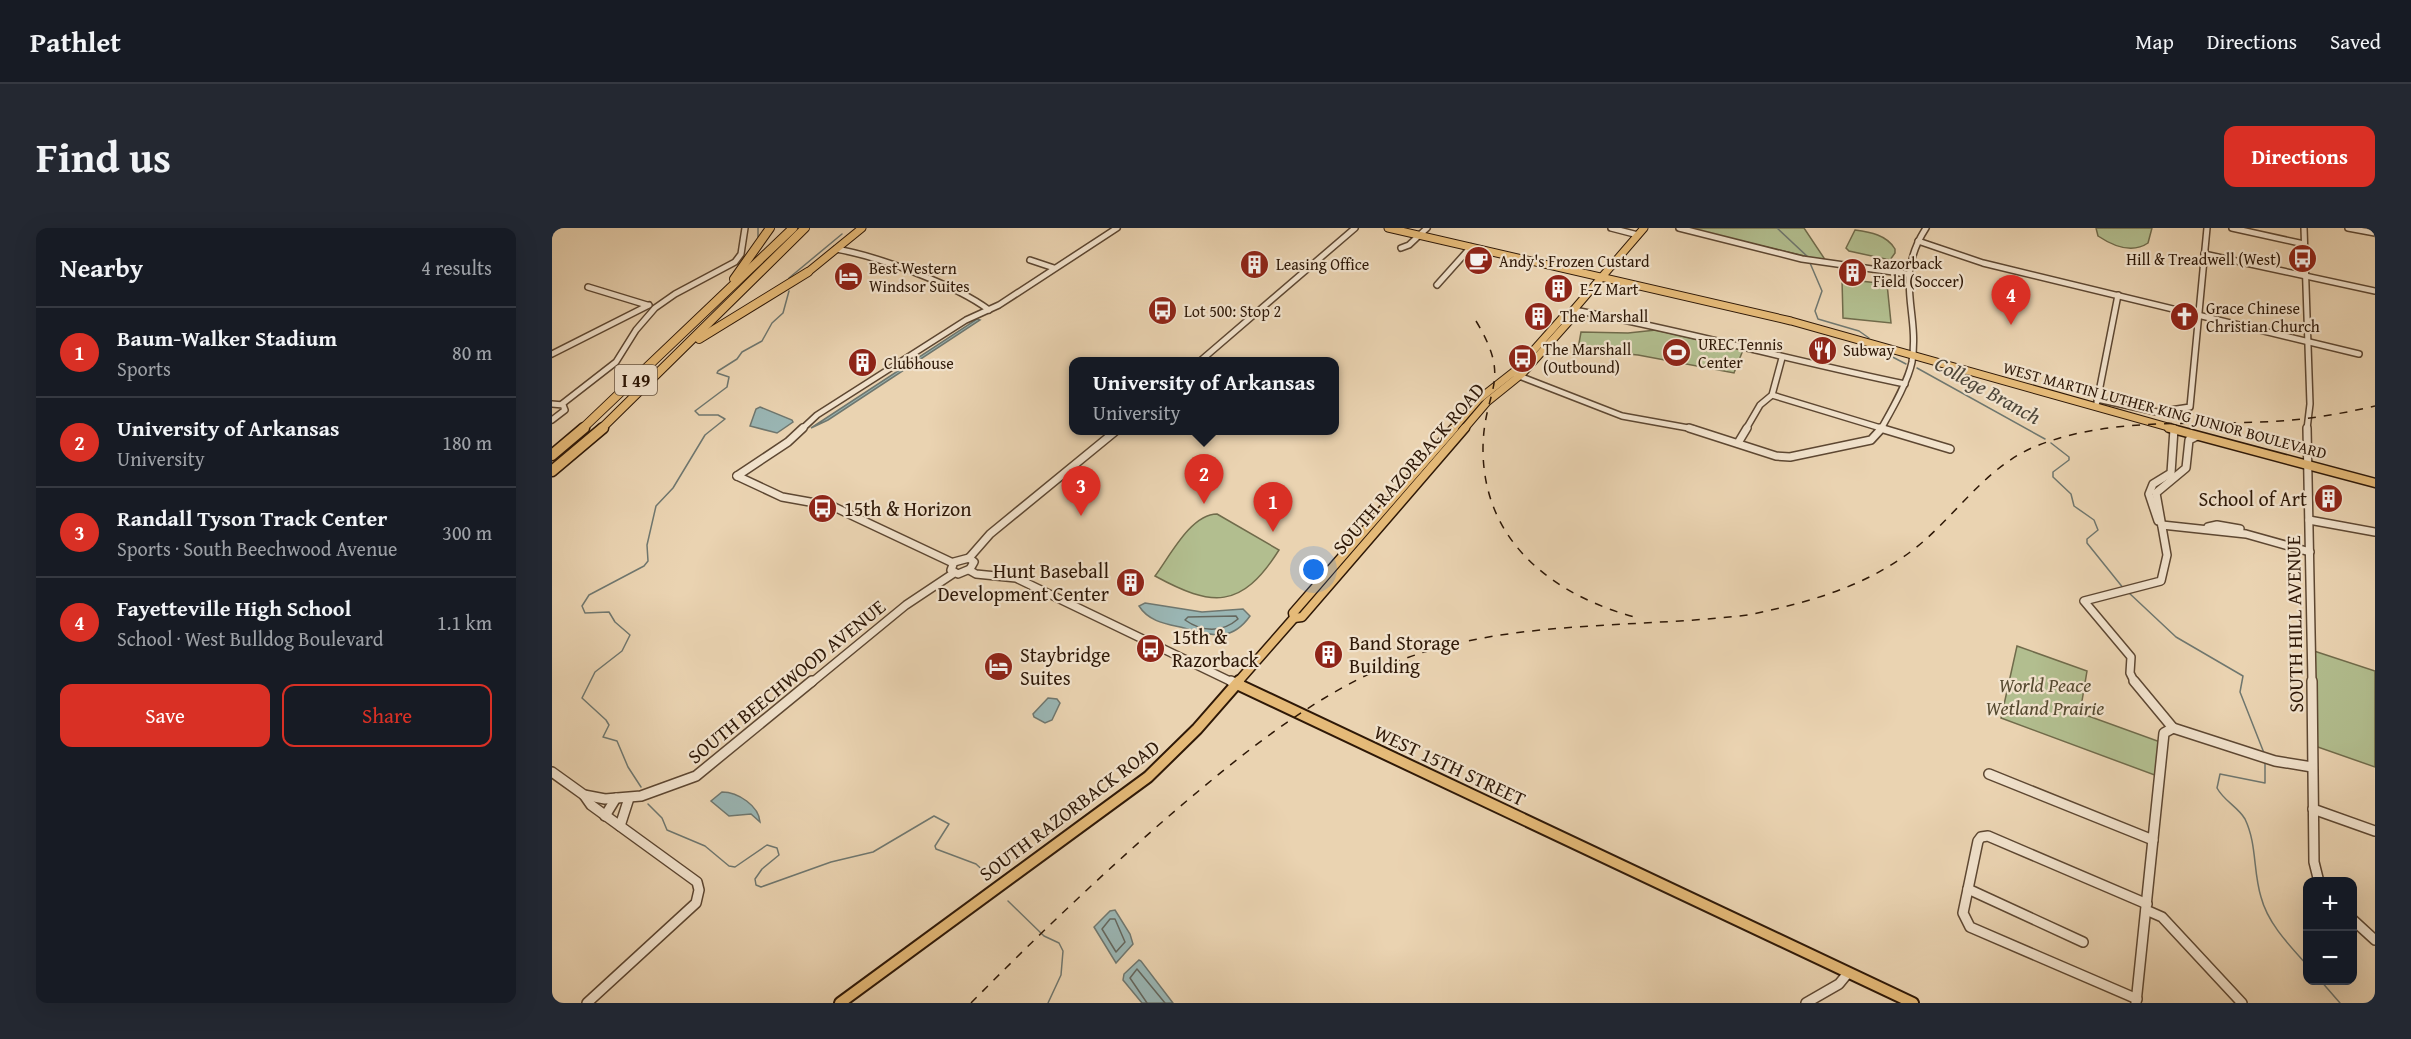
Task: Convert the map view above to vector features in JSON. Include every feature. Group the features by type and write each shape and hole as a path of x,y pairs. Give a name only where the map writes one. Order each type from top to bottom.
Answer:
{"highway":[{"path":"718,302 770,228"},
{"name":"I 49","path":"552,455 599,415 793,228"},
{"name":"I 49","path":"552,471 622,411 805,228"},
{"path":"681,351 808,272"}],"main road":[{"name":"WEST MARTIN LUTHER KING JUNIOR BOULEVARD","path":"1388,228 1791,321 2146,422 2375,483"},
{"name":"SOUTH RAZORBACK ROAD","path":"840,1003 1148,777 1183,745 1294,618 1293,613 1479,399 1516,375 1572,318 1572,312 1644,228"},
{"path":"808,272 861,229"},
{"name":"WEST 15TH STREET","path":"1237,684 1913,1003"}],"street":[{"path":"552,404 562,404 616,362 636,330 662,303 735,262 741,254 745,228"},
{"path":"1111,435 990,534 969,558 953,563 832,506 782,497 737,476 788,442 817,415 966,320 989,310 1118,228"},
{"path":"1205,357 1355,228"},
{"path":"1401,248 1427,228"},
{"path":"1611,228 1638,235"},
{"path":"1679,228 1804,259 1907,274"},
{"path":"1516,375 1622,416 1681,425 1776,456 1790,457 1871,440 1881,429 1892,403 1905,384 1913,356 1907,274 1918,241 1926,228"},
{"path":"2097,399 2147,410 2181,410 2190,407 2207,228"},
{"path":"2232,228 2304,243"},
{"name":"SOUTH HILL AVENUE","path":"2304,228 2310,404 2306,433 2306,464 2310,552 2314,862 2318,877"},
{"path":"2348,228 2375,234"},
{"path":"1918,241 1965,258 2359,354"},
{"path":"1437,285 1472,247"},
{"path":"836,249 860,253 897,267 972,297 989,310"},
{"path":"2204,254 2375,291"},
{"path":"1030,260 1054,268"},
{"path":"588,287 649,305"},
{"path":"2096,408 2118,295"},
{"path":"552,354 649,305 662,303"},
{"path":"1572,312 1754,348 1782,358 1905,384"},
{"path":"1738,443 1761,404 1772,395 1782,358"},
{"path":"1772,395 1950,449"},
{"path":"552,420 565,410 562,404"},
{"path":"2146,422 2147,410"},
{"path":"2162,525 2153,511 2148,493 2154,483 2171,473 2174,429"},
{"path":"2197,436 2189,440 2186,468 2172,480 2163,484 2156,493 2167,555 2165,573 2161,581 2084,601 2131,657 2131,675 2136,685 2158,706 2174,728 2275,761 2312,767"},
{"path":"2309,520 2375,532"},
{"path":"2162,525 2246,534 2310,552"},
{"path":"953,563 950,568 954,573 969,570 974,562 969,558"},
{"name":"WEST 15TH STREET","path":"969,570 976,574 1016,578 1237,684"},
{"name":"SOUTH BEECHWOOD AVENUE","path":"584,795 629,798 674,786 711,766 906,605 954,573"},
{"path":"2174,728 2164,733 2153,840 2146,907 2136,1001 1970,927 1963,914 1978,841 1981,837 1988,836 2146,907 2162,917 2242,1003"},
{"path":"552,772 584,795 591,806 697,882 699,890 696,903 586,1003"},
{"path":"1989,774 2153,840"},
{"path":"605,816 616,798"},
{"path":"620,826 629,798"},
{"path":"2313,809 2375,831"},
{"path":"1968,889 2083,942"},
{"path":"2357,924 2375,940"},
{"path":"1806,1003 1839,984 1848,973"}],"green space":[{"path":"1685,228 1804,228 1826,261"},
{"path":"2096,228 2152,228 2148,243 2129,248 2116,246 2104,240 2098,236"},
{"path":"1855,230 1883,237 1892,244 1895,253 1890,260 1849,251 1846,248"},
{"path":"1842,279 1887,284 1891,323 1843,318"},
{"name":"UREC Tennis Center","path":"1656,330 1743,350 1734,373 1638,355 1578,349 1581,332 1628,333"},
{"path":"1217,514 1279,550 1252,584 1238,593 1224,597 1209,597 1175,586 1155,576 1190,528 1207,516"},
{"name":"World Peace Wetland Prairie","path":"2017,646 2087,671 2080,713 2163,743 2160,777 2001,718"},
{"path":"2311,650 2375,671 2375,767 2312,745"}],"water":[{"path":"977,319 980,320 828,420 811,428"},
{"path":"760,407 793,422 777,433 750,426 756,409"},
{"path":"1145,603 1202,612 1243,609 1250,616 1243,625 1228,634 1203,633 1153,619 1139,606"},
{"path":"1048,698 1057,699 1060,703 1052,720 1045,723 1033,714"},
{"path":"722,792 735,794 747,801 756,811 760,822 751,814 729,816 711,801"},
{"path":"1115,910 1130,934 1133,944 1116,963 1094,927 1110,911"},
{"path":"1139,960 1173,1003 1142,1003 1123,980 1124,974"}],"waterway":[{"path":"758,228 758,237"},
{"name":"College Branch","path":"1777,228 1809,258"},
{"path":"789,278 842,234"},
{"name":"College Branch","path":"1810,263 1822,291 1815,311 1818,319 1859,331 1869,338"},
{"path":"641,787 628,767 617,741 603,737 609,725 606,720 582,698 595,672 622,651 630,635 615,622 609,612 585,613 582,606 589,595 644,566 648,561 647,545 656,506 673,488 705,435 725,419 718,415 699,415 695,411 727,387 729,377 717,373 718,371 737,359 742,352 762,341 772,323 783,313 789,291"},
{"name":"College Branch","path":"1881,351 1906,364"},
{"name":"College Branch","path":"1917,368 2045,439"},
{"name":"College Branch","path":"2051,443 2069,457 2069,460 2053,472 2053,477 2071,494 2074,506 2094,520 2098,530 2087,539 2087,543 2124,589"},
{"name":"College Branch","path":"2128,592 2176,637 2243,676 2240,692 2264,753"},
{"name":"College Branch","path":"2265,763 2265,783 2220,774 2217,788 2245,819 2249,828 2264,907 2280,934 2303,960"},
{"path":"648,804 662,818 667,830 705,846 729,866 735,867 767,845 777,848 779,855 762,869 755,879 756,885 761,887 831,862 873,852 934,816 949,824 935,846 936,849 976,864 989,876"},
{"path":"1008,901 1044,936 1059,943 1063,951 1061,975 1048,1003"},
{"name":"College Branch","path":"2324,985 2340,1003"}],"railway":[{"path":"1476,321 1493,358 1495,372 1483,447 1486,481 1495,511 1509,537 1529,560 1552,579 1578,595 1638,618"},
{"path":"971,1003 1097,880 1237,760 1269,735 1336,691 1408,657 1446,646 1520,632 1748,615 1819,597 1864,580 1906,555 1925,540 1978,487 2006,463 2039,445 2066,436 2092,430 2147,424 2289,420 2332,415 2375,406"}],"place":[{"name":"Hill & Treadwell (West)","path":"2302,259"},
{"name":"Andy's Frozen Custard","path":"1478,261"},
{"name":"Leasing Office","path":"1255,264"},
{"name":"Razorback Field (Soccer)","path":"1852,272"},
{"name":"Best Western Windsor Suites","path":"848,277"},
{"name":"E-Z Mart","path":"1559,289"},
{"name":"Lot 500: Stop 2","path":"1163,311"},
{"name":"The Marshall","path":"1539,316"},
{"name":"Grace Chinese Christian Church","path":"2185,317"},
{"name":"Fayetteville High School","path":"2011,325"},
{"name":"Subway","path":"1822,350"},
{"name":"UREC Tennis Center","path":"1677,353"},
{"name":"The Marshall (Outbound)","path":"1522,358"},
{"name":"Clubhouse","path":"863,363"},
{"name":"School of Art","path":"2328,498"},
{"name":"University of Arkansas","path":"1204,504"},
{"name":"15th & Horizon","path":"823,508"},
{"name":"Randall Tyson Track Center","path":"1081,516"},
{"name":"Baum-Walker Stadium","path":"1273,532"},
{"name":"Hunt Baseball Development Center","path":"1130,582"},
{"name":"15th & Razorback","path":"1151,648"},
{"name":"Band Storage Building","path":"1328,654"},
{"name":"Staybridge Suites","path":"999,666"}]}
